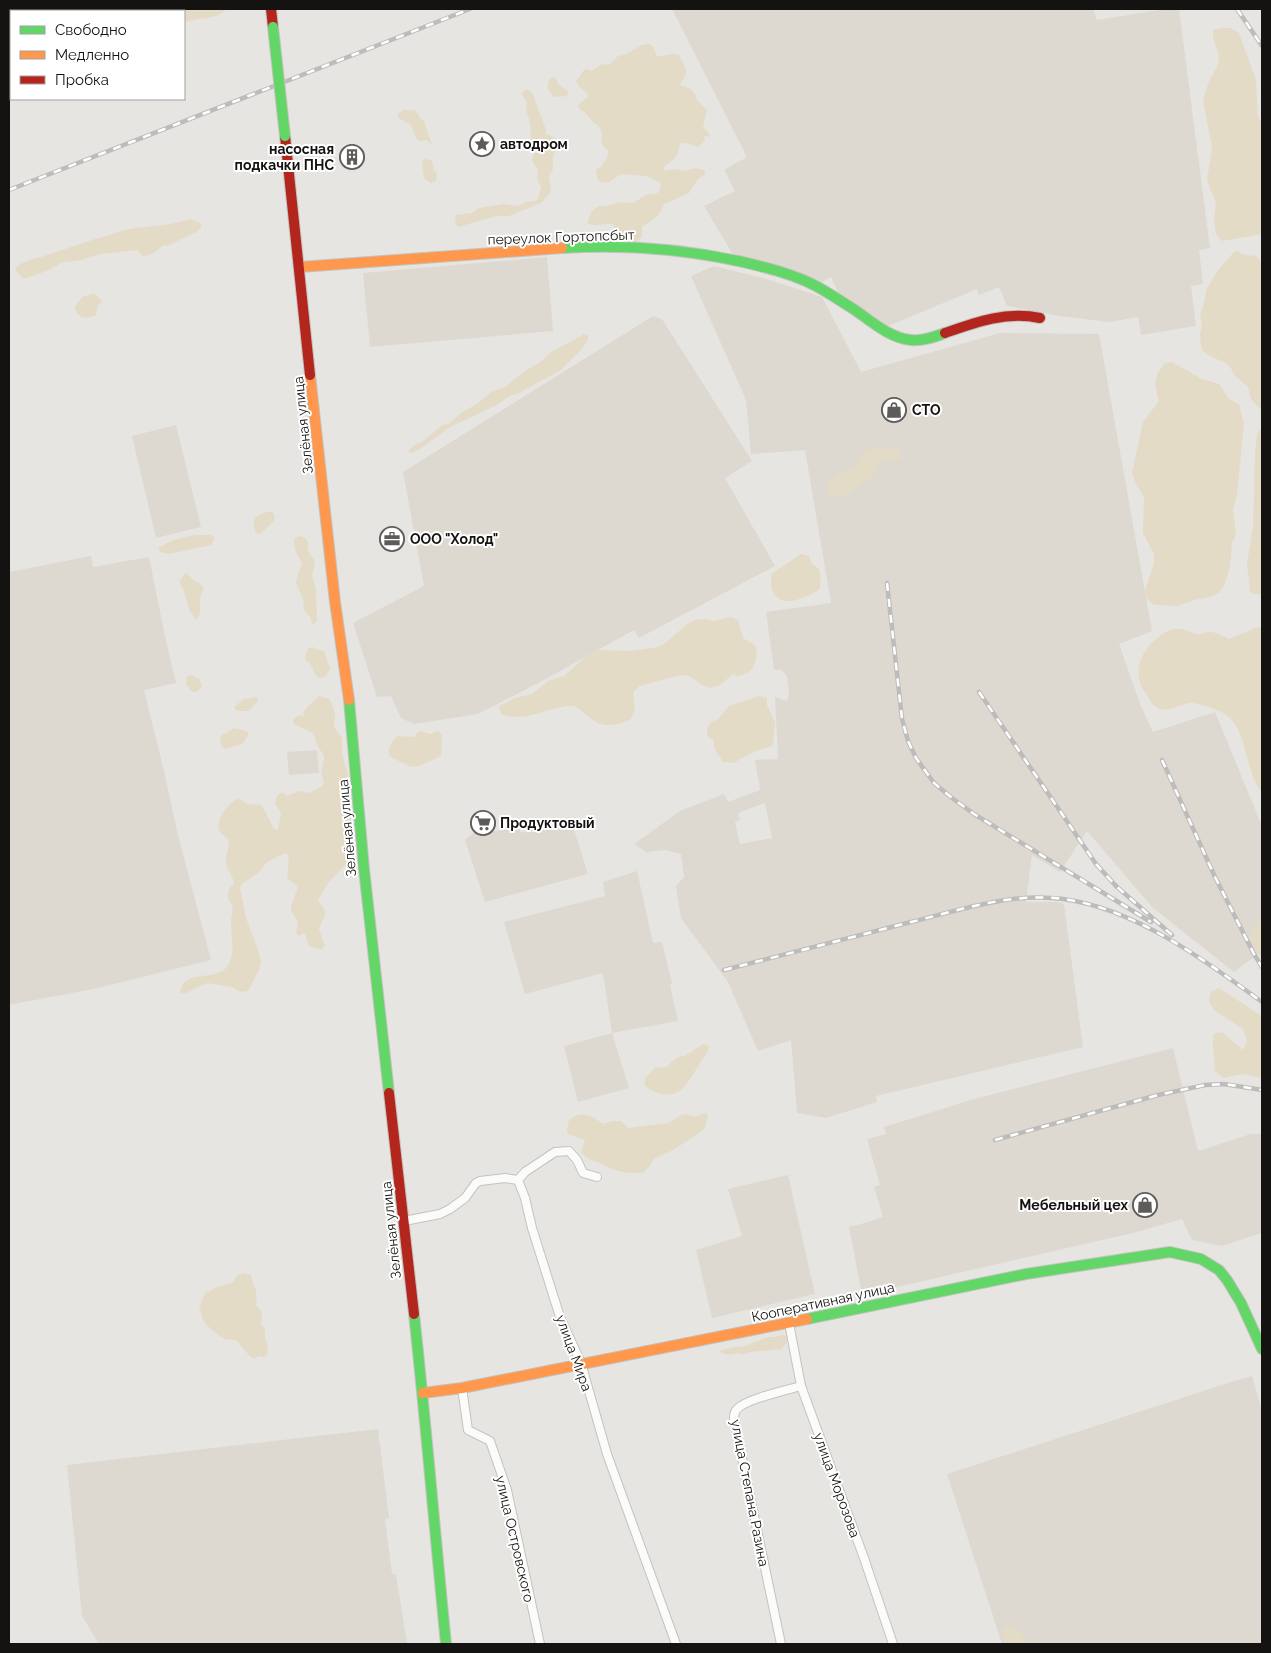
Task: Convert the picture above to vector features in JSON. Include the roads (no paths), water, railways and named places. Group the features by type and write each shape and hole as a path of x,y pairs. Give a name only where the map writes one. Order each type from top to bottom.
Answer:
{"street":[{"name":"Зелёная улица","path":"271,9 423,1393 446,1644"},
{"name":"переулок Гортопсбыт","path":"300,267 556,248 640,247 714,256 790,275 828,294 902,338 915,340 932,338 962,327 1011,314 1040,318"},
{"path":"404,1221 440,1214 450,1209 460,1202 476,1183 480,1181 505,1178 518,1180 525,1172 555,1152 569,1151 577,1160 583,1173 597,1177"},
{"name":"улица Мира","path":"518,1180 560,1317 581,1363 606,1454 676,1644"},
{"name":"Кооперативная улица","path":"423,1393 462,1388 1026,1274 1170,1252 1190,1254 1212,1264 1223,1275 1241,1302 1262,1349"},
{"name":"улица Морозова","path":"789,1323 801,1386 864,1558 893,1644"},
{"name":"улица Степана Разина","path":"781,1644 758,1541 734,1414 739,1407 749,1402 801,1386"},
{"name":"улица Островского","path":"462,1388 468,1430 490,1441 507,1490 540,1644"}],"railway":[{"path":"9,190 470,9"},
{"path":"1237,9 1262,46"},
{"path":"887,583 902,719 908,741 916,758 934,783 974,814 1151,922"},
{"path":"979,692 1096,864 1116,886 1172,935"},
{"path":"1162,760 1215,877 1262,967"},
{"path":"724,970 986,903 1044,897 1090,904 1142,925 1168,938 1193,954 1262,1002"},
{"path":"995,1140 1158,1095 1205,1085 1224,1084 1262,1090"}],"place":[{"name":"автодром","path":"482,144"},
{"name":"насосная подкачки ПНС","path":"352,157"},
{"name":"СТО","path":"894,410"},
{"name":"ООО \"Холод\"","path":"392,539"},
{"name":"Продуктовый","path":"483,823"},
{"name":"Мебельный цех","path":"1145,1205"}]}
